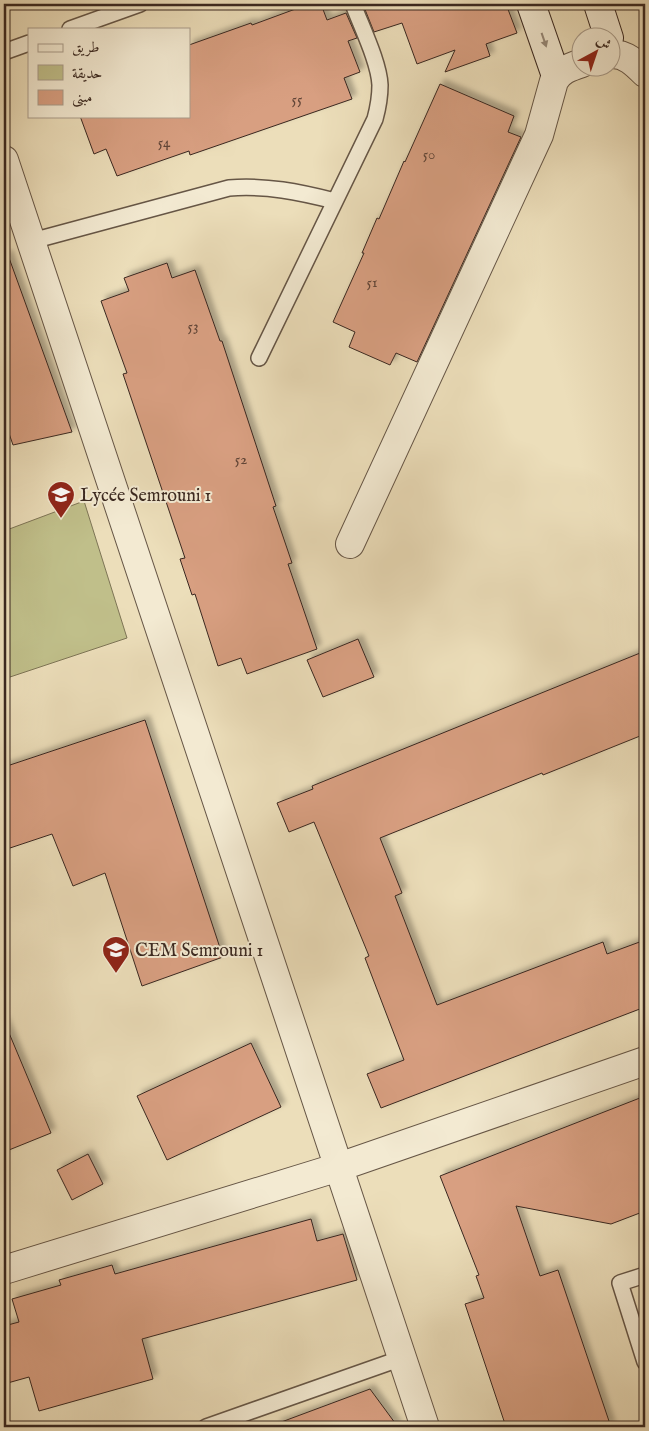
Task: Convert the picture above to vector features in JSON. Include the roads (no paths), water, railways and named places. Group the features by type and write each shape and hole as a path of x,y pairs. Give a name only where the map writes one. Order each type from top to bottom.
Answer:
{"street":[{"path":"531,4 556,76"},
{"path":"598,4 606,28"},
{"path":"622,53 631,59 645,73"},
{"path":"350,544 539,135 556,76 564,69 572,66"},
{"path":"4,160 425,1427"},
{"path":"4,1270 339,1167 645,1062"}],"lane":[{"path":"73,28 140,4"},
{"path":"259,358 375,119 380,100 380,83 376,66 353,4"},
{"path":"4,52 28,43"},
{"path":"32,241 229,188 261,186 335,201"},
{"path":"645,1275 620,1283 645,1362"},
{"path":"206,1427 402,1358"}],"place":[{"name":"Lycée Semrouni 1","path":"61,519"},
{"name":"CEM Semrouni 1","path":"116,974"}]}
